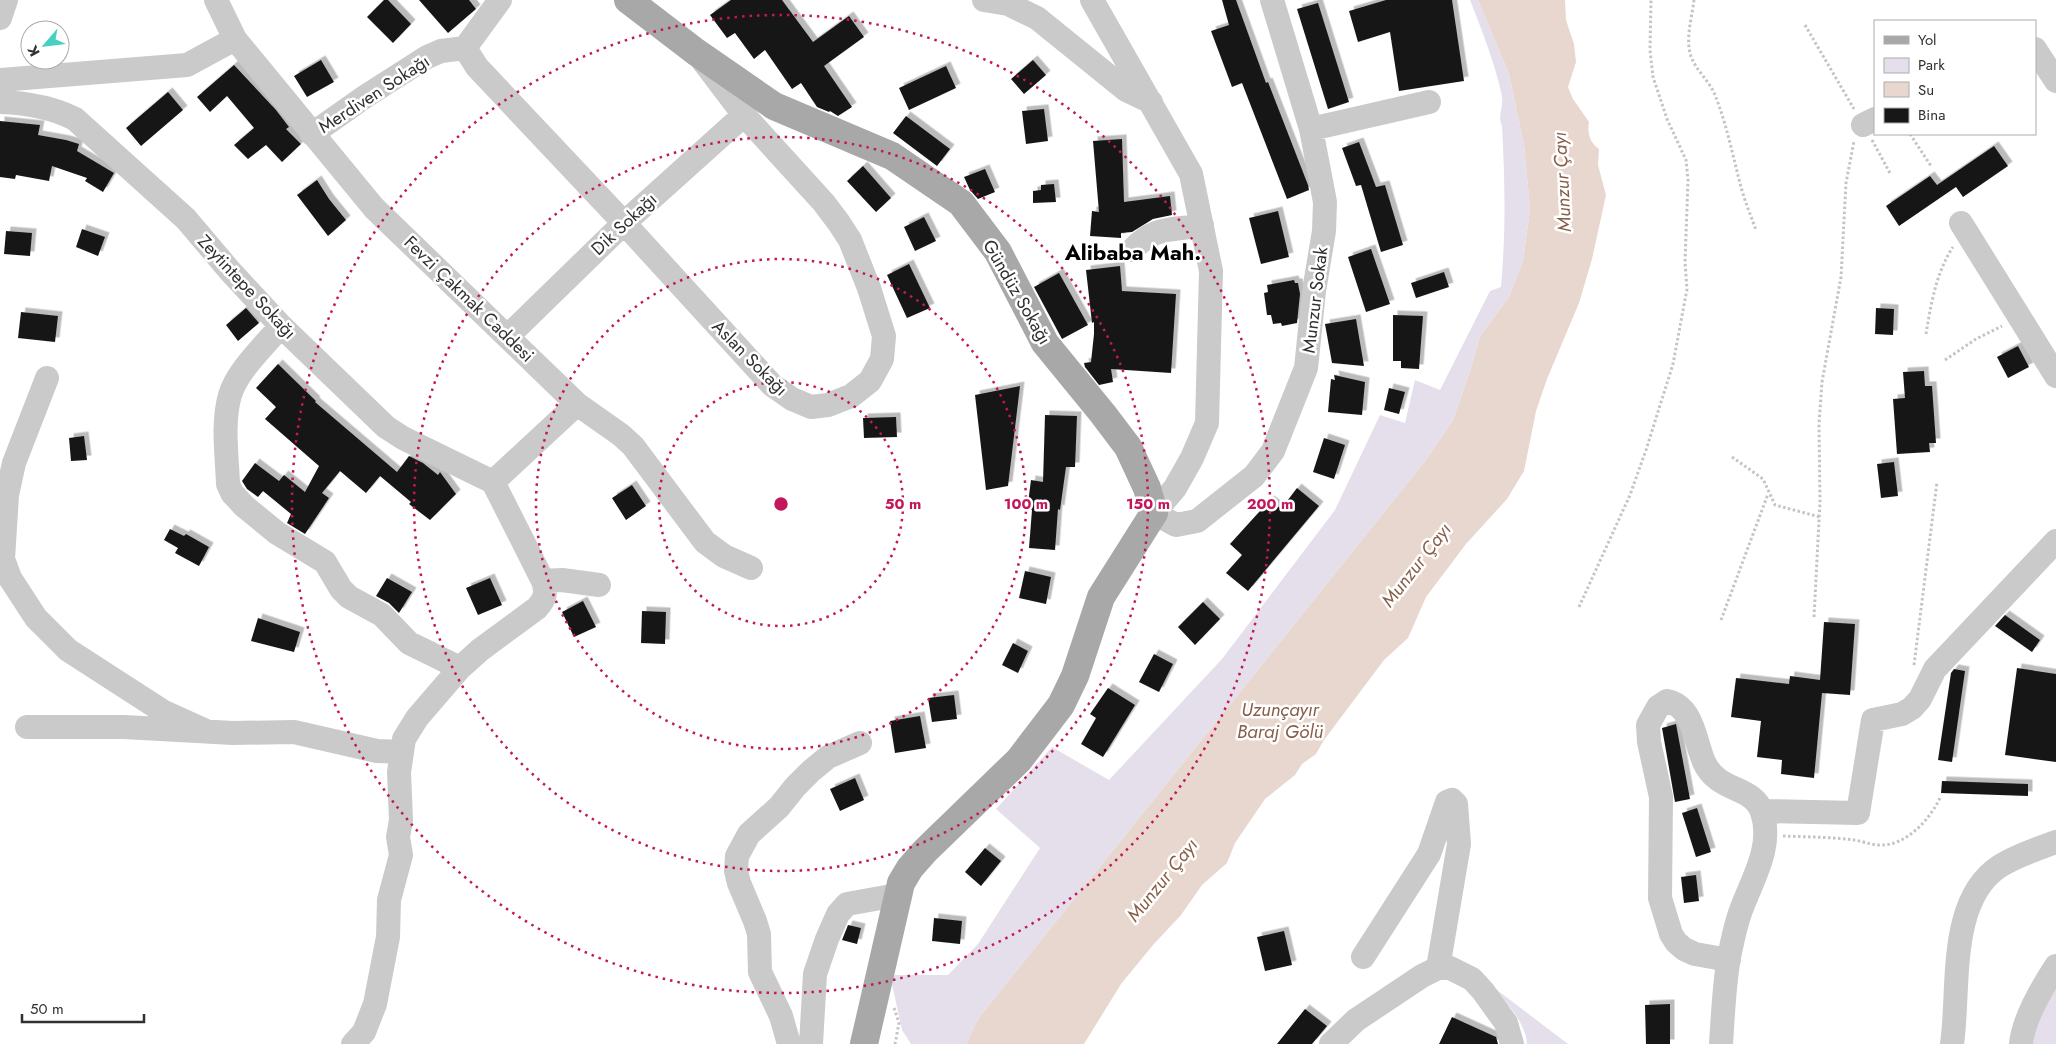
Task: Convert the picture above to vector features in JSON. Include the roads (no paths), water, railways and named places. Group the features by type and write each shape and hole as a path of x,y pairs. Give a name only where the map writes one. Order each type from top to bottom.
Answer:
{"main road":[{"name":"Gündüz Sokağı","path":"628,0 696,52 774,106 892,156 961,203 998,252 1045,344 1128,447 1147,488 1154,512"},
{"path":"864,1044 901,883 910,868 1019,760 1061,705 1075,676 1102,597 1154,512"}],"street":[{"path":"0,18 6,0"},
{"name":"Fevzi Çakmak Caddesi","path":"216,0 235,39 374,208 577,404 621,434 633,446 705,542 724,556 751,568"},
{"path":"465,48 500,0"},
{"path":"984,0 1008,4 1037,18 1126,90 1150,102"},
{"path":"1092,0 1191,174 1211,271 1206,423 1192,458 1174,488 1154,512"},
{"name":"Munzur Sokak","path":"1154,512 1176,525 1197,521 1254,476 1273,451 1306,368 1314,291 1324,231 1322,186 1311,129 1276,1"},
{"path":"0,80 187,65 235,39"},
{"name":"Merdiven Sokağı","path":"312,134 427,57 441,51 465,48"},
{"name":"Aslan Sokağı","path":"465,48 477,67 624,223 772,385 792,400 811,407 828,405 851,396 870,381 882,359 884,336 869,288 850,240 824,203 744,115 696,52"},
{"path":"2036,51 2056,81"},
{"name":"Zeytintepe Sokağı","path":"0,102 43,107 62,112 96,136 186,219 230,271 281,326 386,427 404,438 493,482"},
{"path":"1311,129 1429,102"},
{"name":"Dik Sokağı","path":"508,336 624,223 744,115"},
{"path":"1132,250 1147,236 1156,232 1202,225"},
{"path":"1963,227 2056,376"},
{"path":"281,326 239,377 230,394 225,424 228,484 232,493 244,506 277,533 324,562 341,589 349,597 382,615 409,643 460,668"},
{"path":"47,378 14,463 7,495 3,559 10,578 36,618 68,650 164,712 206,731"},
{"path":"352,1044 364,1032 375,1004 388,937 389,900 401,854 398,837 401,820 399,772 404,739 417,718 460,668 480,650 544,601 546,590 493,482 577,404"},
{"path":"1762,811 1858,813 1873,720 1902,714 1912,708 1920,699 1935,669 2056,541"},
{"path":"542,581 562,580 599,585"},
{"path":"1721,1044 1729,960 1739,915 1764,850 1765,828 1762,811 1755,800 1745,793 1718,781 1710,774 1689,720 1675,703 1667,701 1658,707 1648,725 1660,797 1660,898 1664,915 1671,934 1684,949 1695,954 1729,960"},
{"path":"27,727 124,727 233,733 294,732 377,751 402,752"},
{"path":"790,1044 781,1016 760,972 759,934 739,883 736,871 737,856 749,834 779,807 811,771 828,757 860,742"},
{"path":"1363,957 1429,854 1448,802 1452,800 1456,804 1459,844 1438,968"},
{"path":"1952,1044 1956,969 1962,932 1974,894 1984,880 1999,867 2023,854 2056,842"},
{"path":"810,1044 815,974 838,914 847,904 897,895"},
{"path":"2021,1044 2029,1017 2042,987 2056,966"},
{"path":"1331,1044 1356,1020 1422,976 1438,968 1450,968 1472,979 1506,1023 1512,1044"}],"water":[{"name":"Uzunçayır Baraj Gölü","path":"1478,0 1565,0 1566,20 1574,44 1576,62 1568,87 1573,99 1589,122 1588,130 1591,141 1599,149 1598,165 1606,195 1592,259 1579,303 1547,379 1536,411 1524,471 1507,499 1466,544 1426,597 1408,638 1384,660 1324,740 1316,754 1302,764 1295,775 1265,799 1235,843 1227,863 1202,885 1181,915 1121,984 1084,1044 966,1044 978,1019 1426,460 1453,420 1480,336 1509,297 1523,261 1530,209 1524,145 1509,74"}],"district":[{"name":"Alibaba Mah.","path":"1133,252"}],"water label":[{"name":"Munzur Çayı","path":"1562,182"},
{"name":"Munzur Çayı","path":"1416,565"},
{"name":"Munzur Çayı","path":"1162,880"}]}
